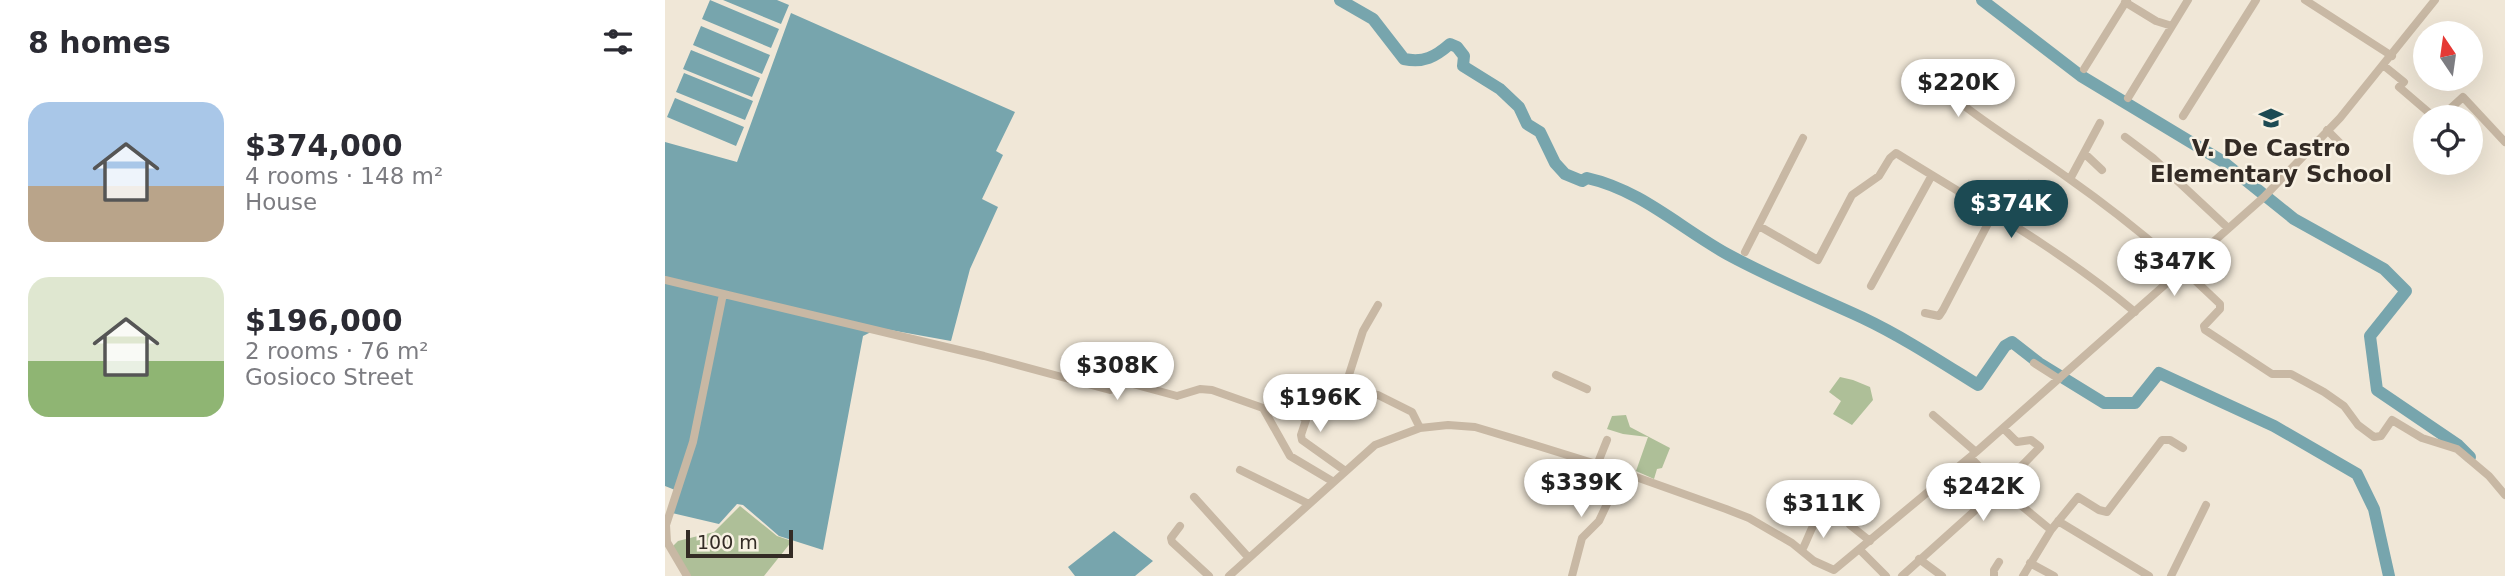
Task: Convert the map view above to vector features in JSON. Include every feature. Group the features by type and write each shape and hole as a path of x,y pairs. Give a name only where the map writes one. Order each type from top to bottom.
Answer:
{"street":[{"path":"2127,98 2188,0"},
{"path":"2183,116 2256,0"},
{"path":"2305,0 2392,56"},
{"path":"1229,576 1344,470 1382,440 1420,428 1448,425 1475,427 1622,472 1749,518 1802,550 1814,561 1834,570 2061,378 2264,197 2340,118 2435,0"},
{"path":"2084,69 2126,1 2156,21 2172,26"},
{"path":"2383,65 2404,82 2399,87 2420,105"},
{"path":"1966,78 1956,96 1958,101 2070,179 2184,269 2220,304 2220,309 2204,326 2205,330 2272,374 2291,374 2324,392 2344,406 2358,425 2374,437 2381,436 2392,420 2422,438 2457,449 2505,495"},
{"path":"2454,105 2463,97 2470,105"},
{"path":"2483,118 2505,142"},
{"path":"2070,179 2100,123"},
{"path":"2326,130 2345,148"},
{"path":"1745,252 1803,138"},
{"path":"2125,138 2153,158 2228,228"},
{"path":"1759,226 1818,260 1852,195 1879,176 1896,153 2015,225 2098,281 2135,312"},
{"path":"2084,153 2102,170"},
{"path":"1871,286 1932,175"},
{"path":"2015,225 2037,189 2029,184"},
{"path":"1925,313 1939,316 1994,212"},
{"path":"665,280 1008,362 1111,390 1118,380 1177,396 1200,389 1212,390 1263,408 1290,456 1332,481"},
{"path":"687,576 665,535 670,509 693,442 723,294"},
{"path":"1378,305 1363,331 1347,386 1361,393 1378,395 1412,412 1420,428"},
{"path":"2034,363 2061,378"},
{"path":"1556,375 1587,389"},
{"path":"1297,412 1306,420 1302,439 1344,470"},
{"path":"1933,415 1973,454 2000,488 2051,530"},
{"path":"1902,576 2000,488 2040,447 2031,440 2017,442 2003,428"},
{"path":"1597,465 1607,440"},
{"path":"2023,576 2051,530 2078,497 2099,510 2109,510 2162,440 2170,440 2183,448"},
{"path":"1240,470 1309,505"},
{"path":"1572,576 1582,538 1599,521 1622,472"},
{"path":"1194,497 1249,558"},
{"path":"1864,504 1849,515 1848,522 1870,541"},
{"path":"2171,576 2206,505"},
{"path":"1802,550 1810,528 1820,515"},
{"path":"2058,521 2149,576"},
{"path":"1180,526 1171,538 1172,542 1209,576"},
{"path":"1860,550 1886,576"},
{"path":"1919,559 1942,576"},
{"path":"1994,576 1999,562"},
{"path":"2030,563 2054,576"}],"green space":[{"path":"1840,377 1870,387 1873,400 1852,425 1833,414 1841,401 1829,392"},
{"path":"1626,415 1630,427 1670,448 1654,479 1636,471 1648,437 1607,429 1612,416"},
{"path":"740,506 777,536 792,541 764,576 688,576 670,549 678,541 714,532"}],"water":[{"path":"710,0 779,29 771,48 702,19"},
{"path":"723,0 777,0 789,5 781,24"},
{"path":"791,13 1015,112 996,151 1003,155 982,199 998,207 970,269 951,341 879,328 863,336 823,550 779,536 743,505 737,504 719,524 672,513 725,293 665,277 665,142 737,162"},
{"path":"701,26 770,55 762,74 693,45"},
{"path":"691,50 760,78 752,97 683,69"},
{"path":"684,73 753,101 745,120 676,92"},
{"path":"675,98 744,127 736,146 667,117"},
{"path":"665,282 722,295 685,462 675,490 665,486"},
{"path":"1114,531 1153,561 1135,576 1075,576 1068,567"}],"waterway":[{"path":"1340,0 1373,19 1404,59 1434,56 1450,44 1457,47 1464,56 1463,66 1500,89 1519,107 1527,124 1540,132 1555,163 1565,174 1582,181 1587,178 1607,184 1643,200 1727,254 1878,325 1978,385 2005,346 2012,342 2039,363 2104,403 2135,403 2159,373 2274,426 2357,474 2374,509 2389,576"},
{"path":"1982,0 2081,76 2222,161 2294,219 2384,269 2406,291 2370,336 2377,390 2458,445 2470,457"}],"place":[{"name":"V. De Castro Elementary School","path":"2271,118"}]}
